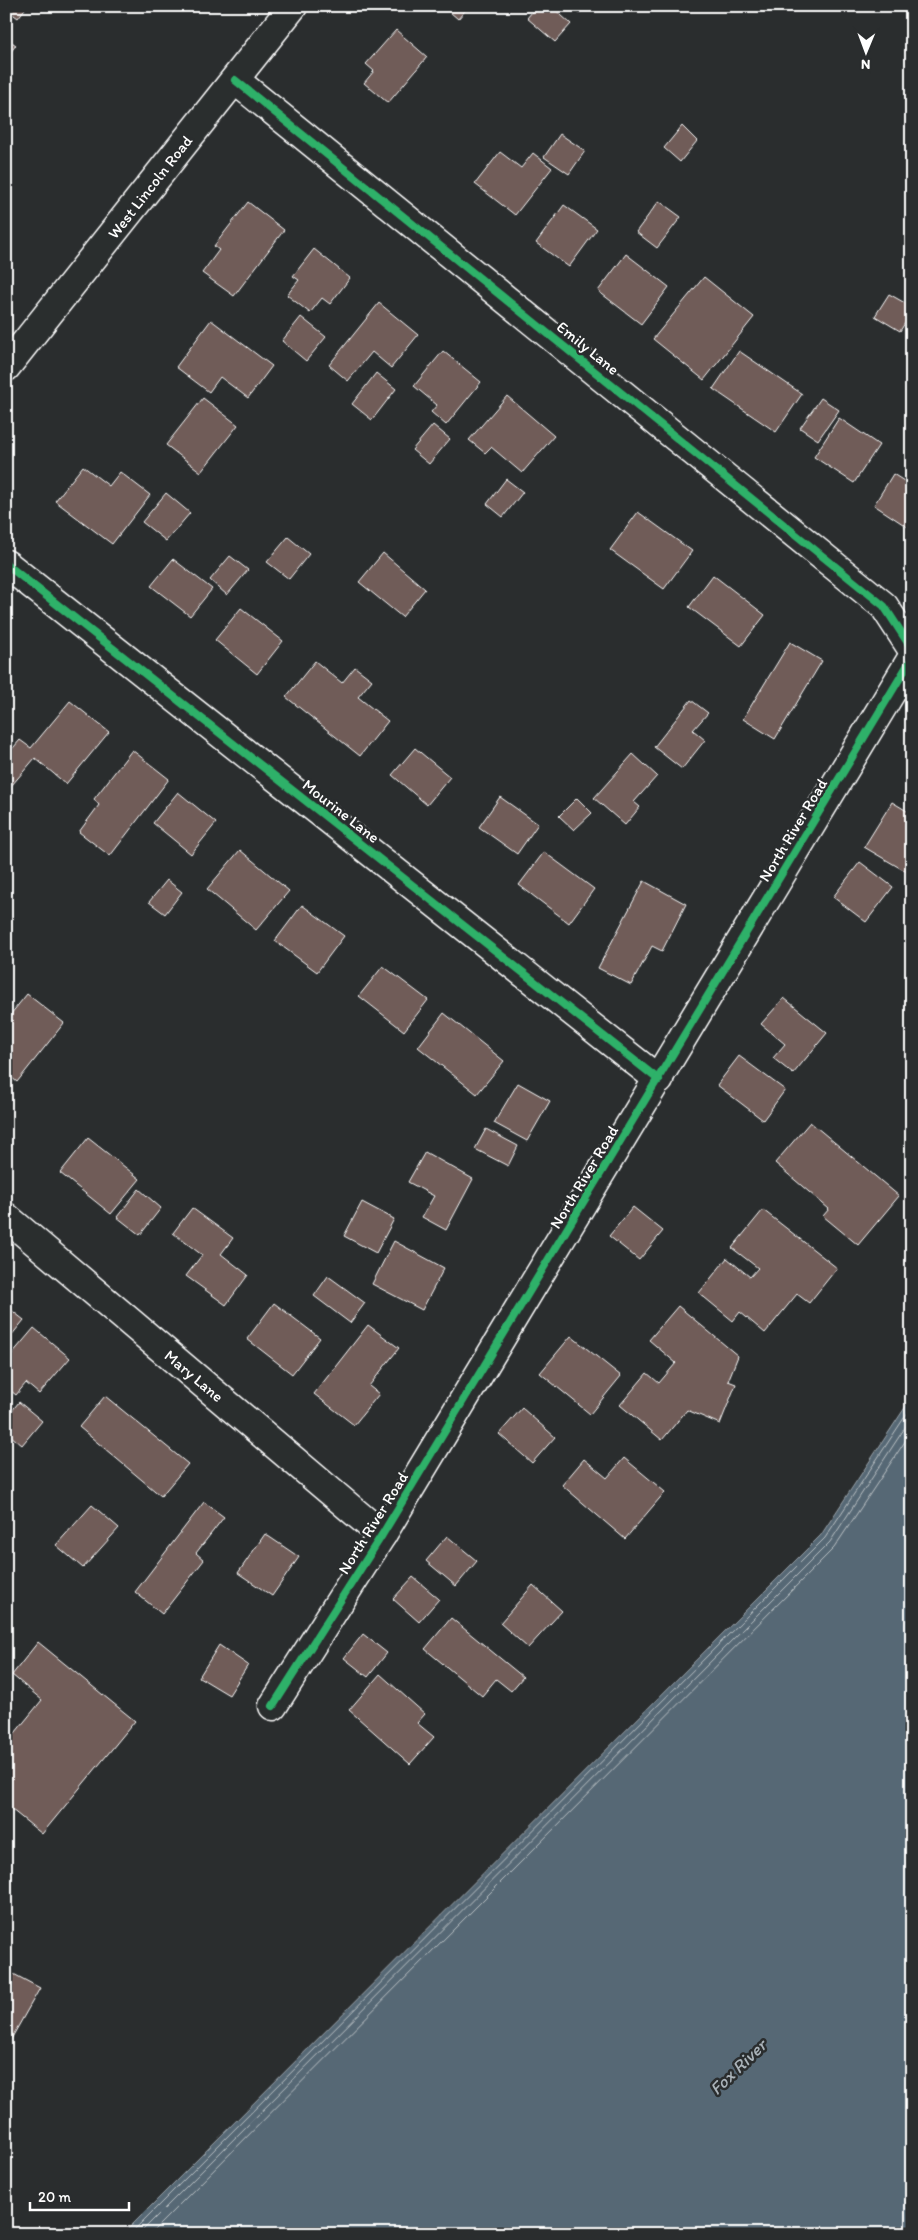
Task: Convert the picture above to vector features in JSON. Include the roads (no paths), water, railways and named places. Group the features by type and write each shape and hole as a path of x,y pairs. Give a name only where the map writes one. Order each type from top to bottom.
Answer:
{"street":[{"name":"West Lincoln Road","path":"6,367 293,6"},
{"name":"Emily Lane","path":"235,80 884,606 912,648"},
{"name":"Mourine Lane","path":"6,564 659,1080"},
{"name":"North River Road","path":"273,1706 382,1535 659,1080 912,658"},
{"name":"Mary Lane","path":"6,1217 382,1535"}],"water":[{"name":"Fox River","path":"912,1397 912,2234 123,2234 821,1535"}]}
